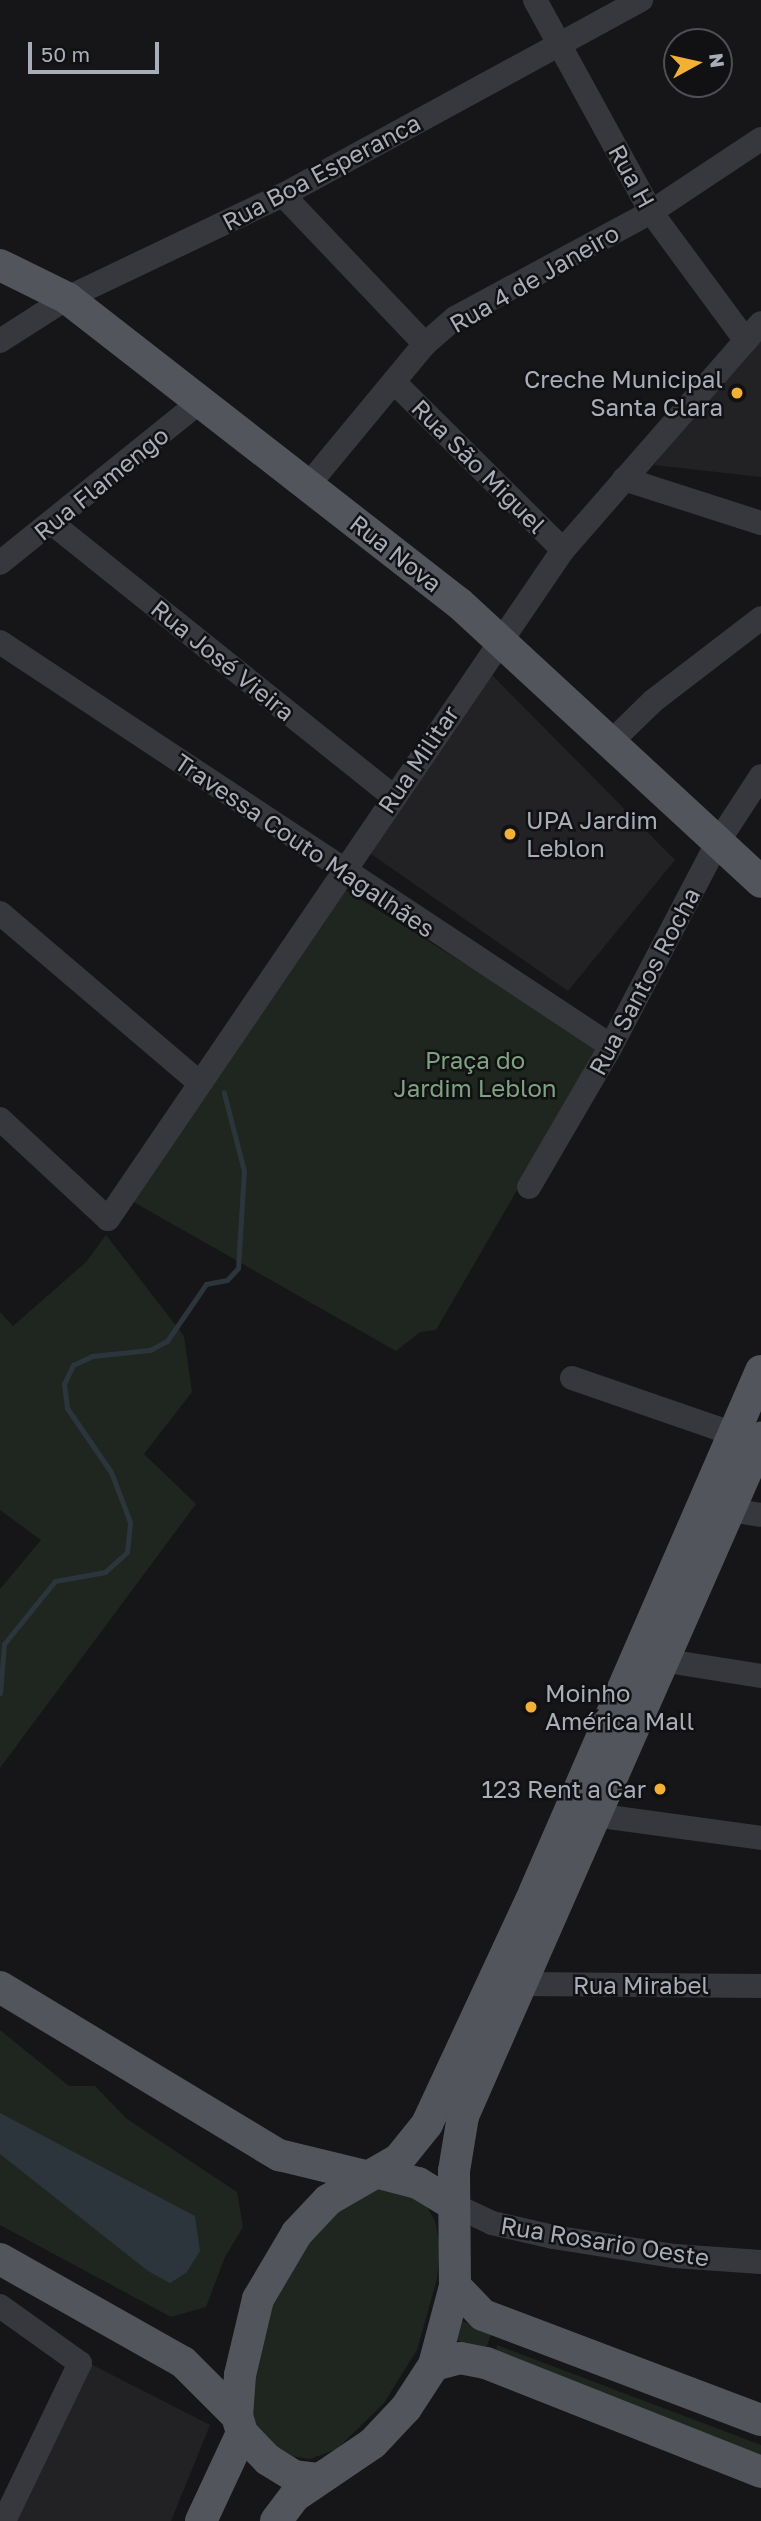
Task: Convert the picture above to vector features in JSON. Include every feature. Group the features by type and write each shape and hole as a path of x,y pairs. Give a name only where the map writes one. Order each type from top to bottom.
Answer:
{"main road":[{"name":"Rua Nova","path":"0,265 67,298 309,484 501,639 716,845 761,882"},
{"path":"276,2521 295,2496 373,2443 406,2408 434,2365 455,2286 456,2144 463,2116 661,1660 730,1510 761,1371"},
{"path":"201,2521 239,2425 244,2343 272,2271 297,2233 328,2200 406,2152 427,2124 747,1436"},
{"path":"0,1987 279,2155 418,2183 454,2205"},
{"path":"0,2259 183,2362 268,2460 294,2476 318,2479"},
{"path":"455,2286 483,2315 761,2420"},
{"path":"434,2365 460,2358 486,2363 761,2472"}],"street":[{"name":"Rua H","path":"536,0 651,212 753,332"},
{"name":"Rua Boa Esperanca","path":"0,341 67,298 283,195 641,0"},
{"name":"Rua 4 de Janeiro","path":"309,484 425,344 455,318 651,212 761,139"},
{"path":"283,195 425,344"},
{"name":"Rua Militar","path":"0,1119 108,1219 393,796 563,550 753,332"},
{"name":"Rua São Miguel","path":"394,383 563,550"},
{"name":"Rua Flamengo","path":"0,563 52,524 201,401"},
{"path":"624,479 761,523"},
{"name":"Rua José Vieira","path":"52,524 393,796"},
{"path":"610,743 653,701 761,618"},
{"name":"Travessa Couto Magalhães","path":"0,642 342,871 611,1046"},
{"name":"Rua Santos Rocha","path":"529,1187 611,1046 716,845 761,776"},
{"path":"0,913 200,1083"},
{"path":"572,1378 747,1436"},
{"path":"730,1510 761,1514"},
{"path":"661,1660 761,1676"},
{"path":"594,1815 761,1838"},
{"name":"Rua Mirabel","path":"521,1984 761,1986"},
{"name":"Rua Rosario Oeste","path":"454,2205 492,2223 553,2237 675,2256 761,2262"},
{"path":"0,2306 80,2363 4,2521"}],"shaded area":[{"name":"Creche Municipal Santa Clara","path":"761,333 761,477 654,465 664,452"},
{"name":"UPA Jardim Leblon","path":"492,675 675,860 568,991 361,847"},
{"path":"0,2113 195,2216 200,2251 186,2273 170,2283 148,2271 0,2154"},
{"path":"87,2362 210,2425 171,2521 15,2521"}],"green space":[{"name":"Praça do Jardim Leblon","path":"339,886 600,1047 436,1330 420,1332 396,1351 130,1200"},
{"path":"106,1235 184,1336 192,1392 144,1454 196,1504 0,1768 0,1589 41,1540 0,1510 0,1312 13,1326 86,1262"},
{"path":"0,2030 69,2086 95,2086 127,2119 237,2192 243,2227 225,2257 206,2307 171,2317 0,2225"},
{"path":"392,2187 426,2205 435,2221 440,2246 437,2279 417,2350 384,2403 337,2449 310,2459 284,2455 257,2430 251,2404 253,2372 269,2299 301,2245 360,2189"},
{"path":"461,2321 492,2331 486,2349 455,2340"},
{"path":"497,2345 761,2445 761,2457 496,2351"}],"waterway":[{"path":"0,1693 4,1644 55,1581 105,1572 127,1552 130,1522 111,1472 67,1408 64,1384 73,1365 92,1356 150,1350 167,1341 206,1284 227,1280 238,1268 244,1171 224,1093"}],"place":[{"name":"Creche Municipal Santa Clara","path":"737,393"},
{"name":"UPA Jardim Leblon","path":"510,834"},
{"name":"Moinho América Mall","path":"531,1707"},
{"name":"123 Rent a Car","path":"660,1789"}]}
